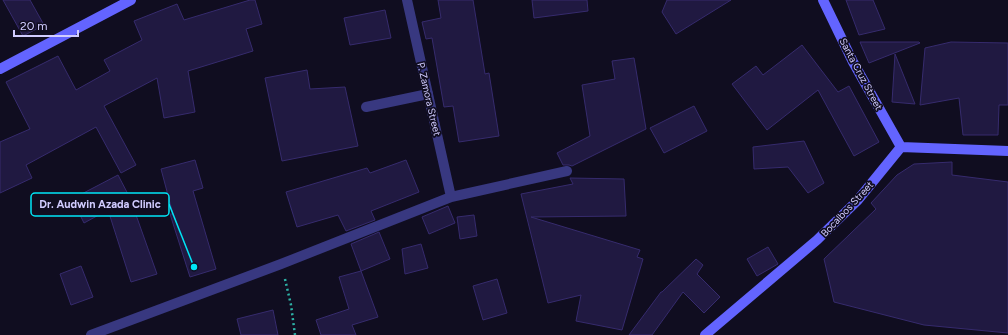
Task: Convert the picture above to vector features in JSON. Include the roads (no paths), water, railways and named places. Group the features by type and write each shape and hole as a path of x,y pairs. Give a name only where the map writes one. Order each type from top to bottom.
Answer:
{"street":[{"path":"0,68 131,0"},
{"name":"P. Zamora Street","path":"406,0 451,197"},
{"name":"Santa Cruz Street","path":"823,0 853,62 901,147"},
{"path":"366,107 428,94"},
{"path":"901,147 1008,151"},
{"name":"Bocalbos Street","path":"706,335 817,240 857,201 901,147"},
{"path":"90,335 281,264 451,197 567,171"}],"place":[{"name":"Dr. Audwin Azada Clinic","path":"194,267"}]}
